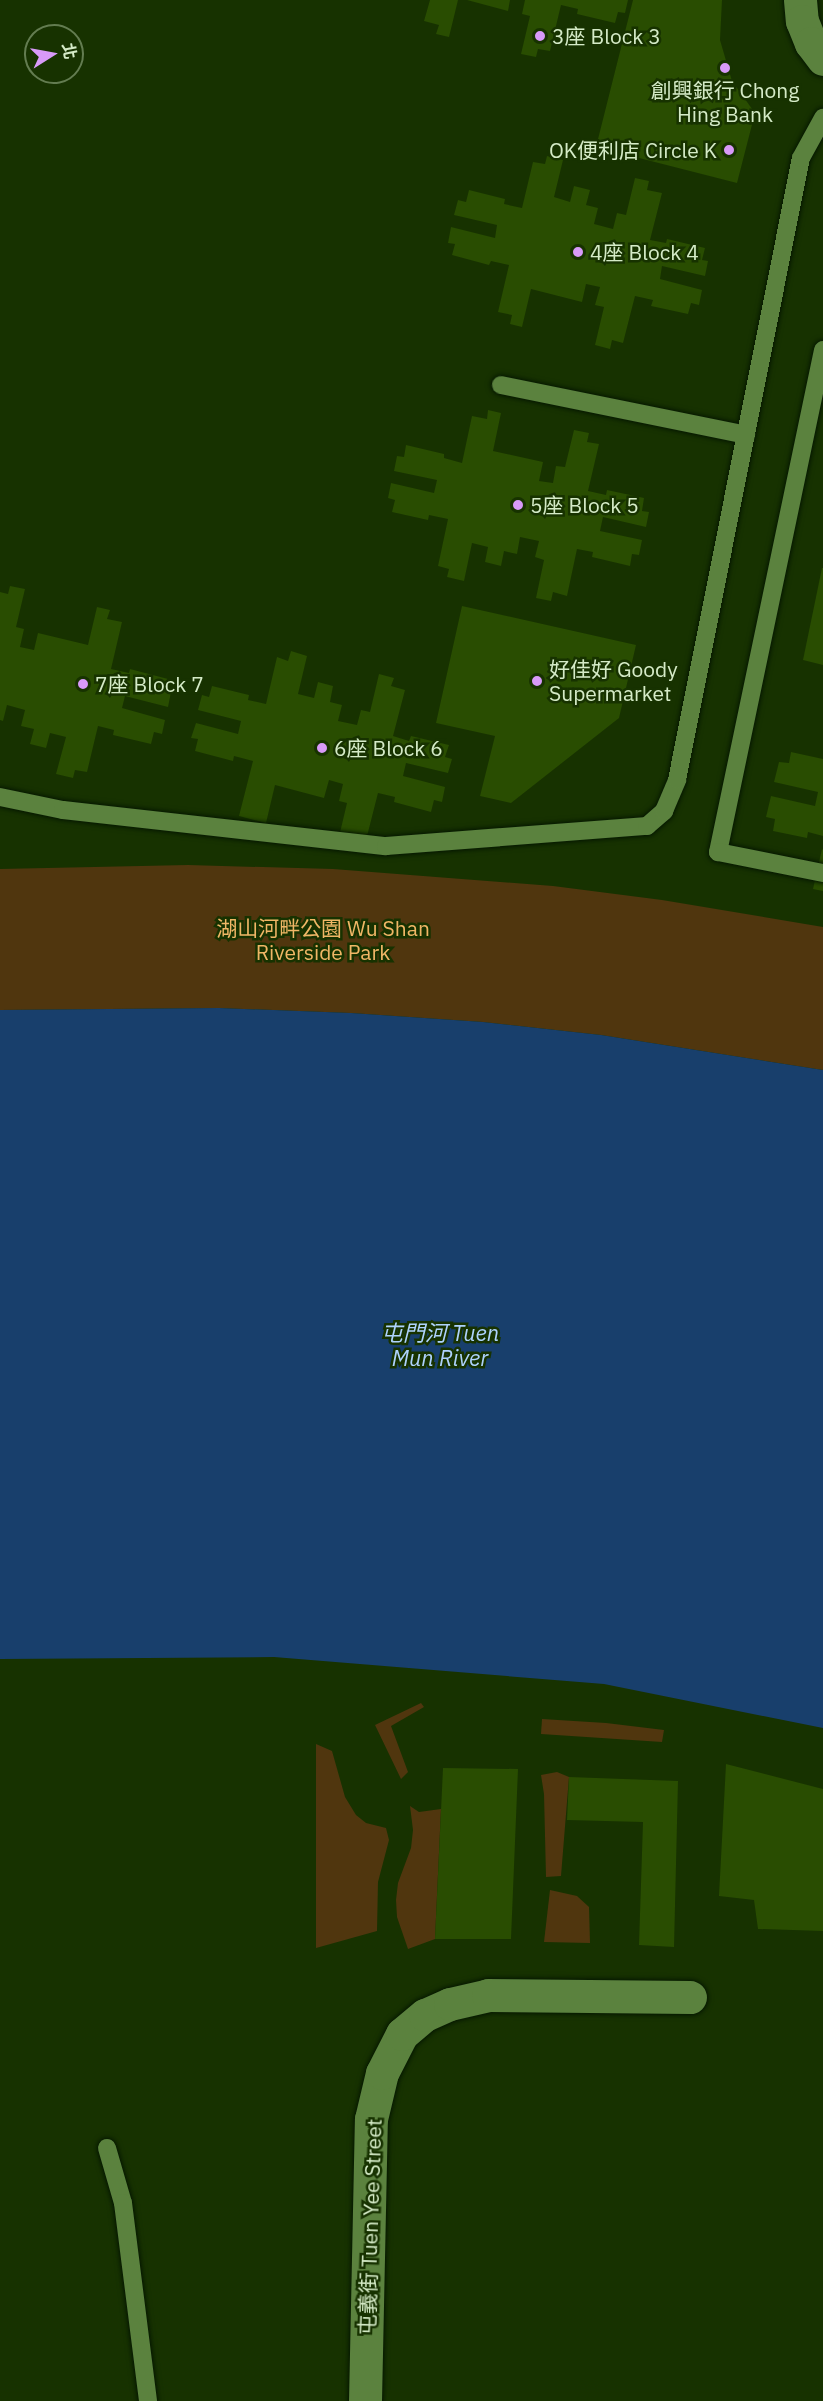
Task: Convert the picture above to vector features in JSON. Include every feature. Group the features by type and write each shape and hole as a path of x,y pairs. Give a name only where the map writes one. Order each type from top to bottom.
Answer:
{"street":[{"path":"800,0 805,28 811,43 823,59"},
{"name":"屯義街 Tuen Yee Street","path":"365,2401 371,2119 382,2073 402,2034 425,2015 450,2004 488,1995 690,1997"}],"lane":[{"path":"0,797 63,810 386,846 647,826 664,811 677,780 801,158 823,118"},
{"path":"823,350 718,852 823,873"},
{"path":"501,385 746,435"},
{"path":"107,2148 123,2203 148,2401"}],"green space":[{"name":"湖山河畔公園 Wu Shan Riverside Park","path":"188,865 333,869 553,886 662,900 823,927 823,1070 601,1035 483,1022 351,1013 219,1008 0,1010 0,869"},
{"path":"421,1703 424,1707 391,1726 408,1772 401,1779 375,1725"},
{"path":"542,1719 664,1730 662,1742 541,1734"},
{"path":"316,1744 332,1751 345,1797 356,1815 366,1823 386,1828 389,1840 378,1882 377,1931 316,1948"},
{"path":"557,1772 569,1777 561,1876 546,1877 544,1794 541,1775"},
{"path":"410,1806 419,1812 441,1809 435,1939 408,1949 397,1917 396,1900 398,1883 411,1848 413,1830"},
{"path":"550,1890 577,1896 589,1907 590,1943 544,1942"}],"water":[{"name":"屯門河 Tuen Mun River","path":"219,1008 351,1013 483,1022 601,1035 823,1070 823,1728 604,1684 274,1657 0,1659 0,1010"}],"building":[{"path":"430,0 458,0 449,37 436,34 439,25 424,21"},
{"name":"3座 Block 3","path":"467,0 510,0 508,11"},
{"name":"3座 Block 3","path":"525,0 628,0 625,13 618,12 615,23 577,14 578,9 561,5 550,51 538,49 536,57 521,54 530,16 522,14"},
{"path":"633,0 722,0 720,40 732,81 755,113 737,183 596,147"},
{"name":"4座 Block 4","path":"547,156 563,160 554,197 570,202 574,186 590,190 586,205 598,208 594,224 613,229 617,213 626,215 635,178 649,181 647,190 662,193 650,240 666,243 667,239 705,248 702,260 708,261 705,276 662,266 660,279 702,290 699,305 691,303 688,314 651,306 653,300 635,296 623,343 612,340 610,349 595,345 604,307 595,305 600,287 586,284 582,302 531,289 522,327 510,324 512,315 498,312 509,265 491,261 489,265 452,255 455,244 448,243 451,227 495,238 497,225 454,215 458,200 466,202 469,190 505,199 504,204 522,208 533,162 545,164"},
{"name":"5座 Block 5","path":"488,410 501,413 493,451 543,462 539,481 553,483 556,466 565,467 574,430 589,433 587,442 599,444 588,491 606,495 607,490 644,498 642,511 649,512 646,527 603,517 600,531 642,540 639,555 632,554 630,566 592,557 593,552 577,549 567,596 553,592 551,601 536,598 544,560 535,557 539,541 520,537 517,554 504,551 501,566 485,562 488,547 472,543 464,581 447,577 449,569 438,566 448,519 429,515 428,520 392,512 395,500 388,498 391,483 434,493 437,480 394,471 397,456 404,457 406,445 444,454 444,458 462,463 472,416 487,419"},
{"path":"823,568 823,665 803,660"},
{"name":"7座 Block 7","path":"10,586 25,589 16,627 24,629 20,647 34,650 38,633 88,645 97,607 110,610 107,619 122,622 111,669 129,673 130,669 168,679 165,690 171,692 168,707 125,696 122,708 165,720 162,734 154,732 151,744 113,735 114,730 98,726 87,772 75,770 73,778 56,774 66,737 50,733 46,748 30,744 34,729 21,726 25,710 7,705 3,721 0,720 0,592 8,594"},
{"name":"好佳好 Goody Supermarket","path":"462,606 636,645 619,718 511,803 480,796 495,736 436,723"},
{"name":"6座 Block 6","path":"291,651 307,656 298,694 314,698 318,682 333,686 330,702 342,705 338,721 357,725 361,710 370,712 379,674 394,678 391,686 405,690 393,736 409,741 411,736 449,745 445,757 452,759 448,773 406,763 403,776 445,787 442,802 434,800 431,812 394,802 395,797 378,793 364,848 338,841 347,803 339,801 343,784 329,780 324,798 275,785 266,823 239,816 253,761 234,756 233,761 195,751 198,739 191,738 196,723 238,734 241,721 198,710 202,695 209,697 212,686 249,695 248,700 266,704 277,657 288,661"},
{"path":"791,752 823,759 823,836 808,832 807,838 773,831 775,819 766,817 771,796 815,806 818,792 774,782 779,762 789,763"},
{"path":"823,850 823,891 813,889"},
{"path":"726,1764 823,1789 823,1931 758,1929 754,1900 719,1896"},
{"path":"443,1768 518,1769 511,1939 435,1939"},
{"path":"569,1777 678,1781 674,1947 639,1945 643,1822 567,1820"}],"place":[{"name":"3座 Block 3","path":"540,36"},
{"name":"創興銀行 Chong Hing Bank","path":"725,68"},
{"name":"OK便利店 Circle K","path":"729,150"},
{"name":"4座 Block 4","path":"578,252"},
{"name":"5座 Block 5","path":"518,505"},
{"name":"好佳好 Goody Supermarket","path":"537,681"},
{"name":"7座 Block 7","path":"83,684"},
{"name":"6座 Block 6","path":"322,748"}]}
